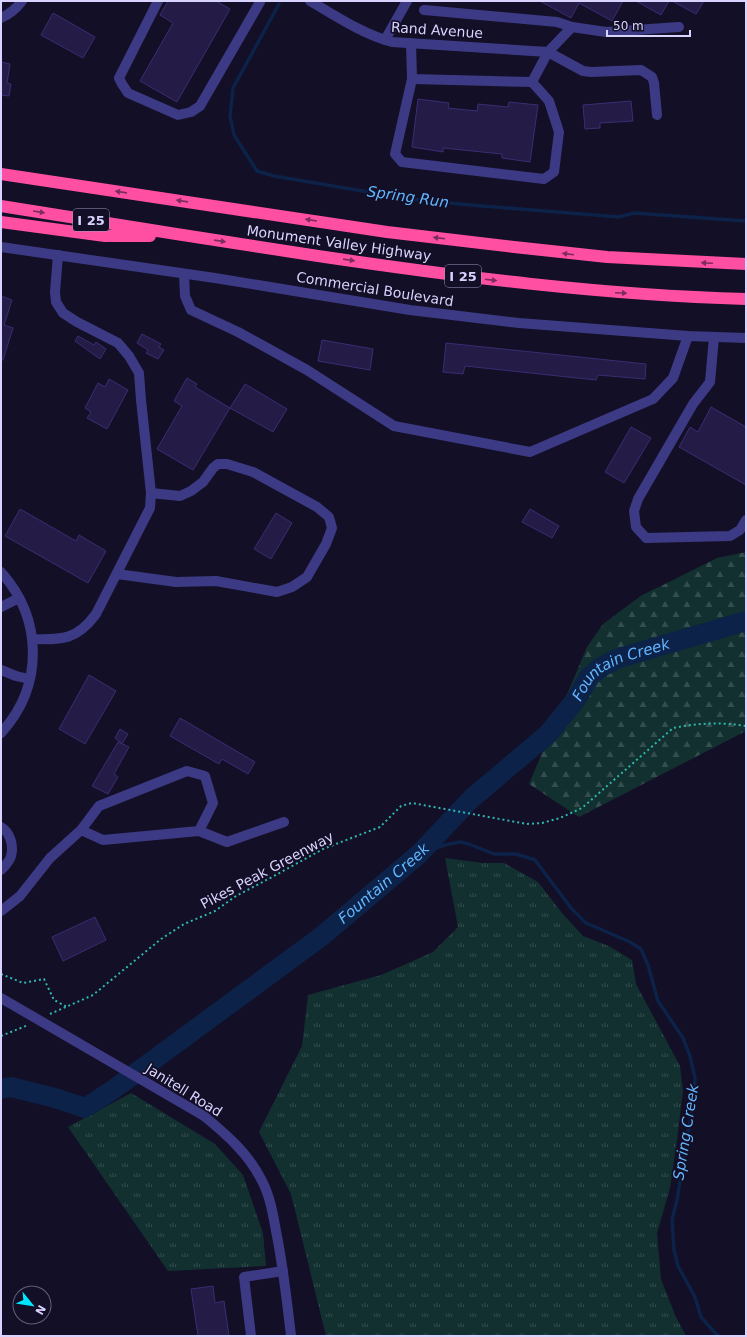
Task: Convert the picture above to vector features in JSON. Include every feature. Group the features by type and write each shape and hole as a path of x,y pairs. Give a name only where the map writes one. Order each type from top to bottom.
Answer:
{"highway":[{"path":"1,169 7,175"},
{"name":"Monument Valley Highway","path":"7,175 387,232 514,248 607,257 746,264"},
{"name":"Monument Valley Highway","path":"1,206 441,274 609,292 746,299"},
{"path":"1,222 105,236 182,235"}],"street":[{"path":"1,18 17,8 22,1"},
{"path":"158,1 119,78 128,93 178,115 191,112 200,106 259,1"},
{"path":"384,40 407,1"},
{"name":"Rand Avenue","path":"314,2 366,33 392,42 548,52"},
{"path":"424,10 557,22 572,27 606,32 679,27"},
{"path":"532,82 548,52 572,27"},
{"path":"411,43 412,79 395,154 402,162 544,179 554,172 559,132 549,101 532,82 412,79"},
{"path":"548,52 583,71 641,70 652,77 654,83 657,115"},
{"name":"Commercial Boulevard","path":"1,247 410,310 519,323 688,336 746,338"},
{"path":"32,639 54,640 72,636 87,626 96,614 150,508 151,493 141,400 140,373 118,343 63,313 56,302 58,256"},
{"path":"184,274 185,296 191,310 238,332 307,370 394,426 530,452 653,399 673,378 688,336"},
{"path":"714,337 710,382 693,404 638,499 634,511 636,527 646,538 730,536 740,530 746,520"},
{"path":"117,574 176,582 216,581 277,592 292,587 307,577 326,544 332,528 329,517 317,508 253,472 227,464 218,464 213,468 204,482 191,492 180,496 151,493"},
{"path":"1,572 11,584 19,598 28,621 32,639 33,657 30,678 18,709 1,733"},
{"path":"1,607 19,598"},
{"path":"1,670 16,676 30,678"},
{"path":"1,911 20,896 50,858 81,830 99,806 187,771 205,776 213,803 199,831"},
{"path":"81,830 103,840 199,831 227,842 284,822"},
{"path":"1,827 6,830 11,840 11,857 1,870"},
{"name":"Janitell Road","path":"1,998 204,1116 222,1130 243,1152 263,1182 274,1220 292,1336"},
{"path":"252,1336 244,1276 282,1271"}],"path":[{"name":"Pikes Peak Greenway","path":"48,1015 92,995 161,939 184,924 215,911 236,896 323,848 380,827 401,806 412,803 506,821 527,824 542,823 560,818 582,808 673,728 723,724 746,726"},
{"path":"1,974 23,983 44,979 54,1000 67,1007"},
{"path":"1,1036 29,1024"}],"green space":[{"path":"746,552 746,731 579,817 529,784 587,647 603,624 642,595 717,558"},
{"path":"445,858 483,863 504,863 538,882 562,913 583,936 609,946 632,960 636,984 680,1066 683,1091 677,1140 670,1188 657,1233 661,1279 675,1315 686,1336 326,1336 291,1194 259,1132 302,1046 308,995 381,975 433,952 458,927"},
{"path":"131,1093 215,1144 243,1175 263,1233 266,1266 168,1271 68,1127"}],"building":[{"path":"168,1 216,1 230,9 177,102 140,81 173,23 160,15"},
{"path":"540,1 623,1 612,21 579,3 571,18"},
{"path":"636,1 669,1 661,15"},
{"path":"672,1 704,1 696,14"},
{"path":"53,13 95,37 83,58 41,35"},
{"path":"1,62 10,64 7,83 11,84 9,96 1,95"},
{"path":"418,99 449,103 448,108 477,111 478,104 508,107 509,102 538,105 530,162 502,158 502,154 443,148 443,152 412,147"},
{"path":"631,101 633,121 600,123 600,128 585,129 583,105"},
{"path":"1,296 12,300 4,325 13,328 3,360 1,360"},
{"path":"142,334 161,344 159,347 164,350 158,359 146,353 148,350 137,343"},
{"path":"78,336 94,345 96,342 106,349 100,359 75,341"},
{"path":"322,340 373,349 370,370 318,361"},
{"path":"446,343 646,364 645,379 598,375 596,380 465,366 463,374 443,372"},
{"path":"187,378 197,384 195,387 230,408 193,470 157,449 182,406 174,401"},
{"path":"109,379 128,390 107,429 87,418 91,412 85,408 98,383 105,387"},
{"path":"245,384 287,409 273,432 230,408"},
{"path":"711,407 746,427 746,485 679,447 690,427 698,432"},
{"path":"631,427 651,438 624,483 605,472"},
{"path":"20,509 76,541 79,535 106,551 88,583 5,536"},
{"path":"530,509 559,526 552,538 522,522"},
{"path":"276,513 292,523 271,559 254,549"},
{"path":"89,675 116,691 85,744 59,729"},
{"path":"180,718 255,762 248,774 222,759 219,764 170,736"},
{"path":"120,729 128,734 122,744 115,738"},
{"path":"118,742 129,747 114,774 118,777 108,794 92,786"},
{"path":"95,917 106,940 63,961 52,937"},
{"path":"213,1286 215,1303 224,1301 229,1336 198,1336 191,1289"}],"waterway":[{"name":"Spring Run","path":"279,4 233,88 230,116 234,135 257,171 274,176 410,199 619,217 634,213 746,221"},
{"name":"Fountain Creek","path":"1,1089 11,1087 55,1098 85,1108 114,1089 322,936 419,854 471,799 548,734 577,698 589,677 601,667 619,658 746,621"},
{"name":"Spring Creek","path":"419,854 445,845 460,842 494,854 516,854 535,860 571,908 586,923 630,942 641,949 648,965 658,1001 683,1038 690,1056 695,1078 694,1097 677,1200 672,1220 674,1250 678,1266 695,1297 701,1317 716,1334 720,1336"}]}
